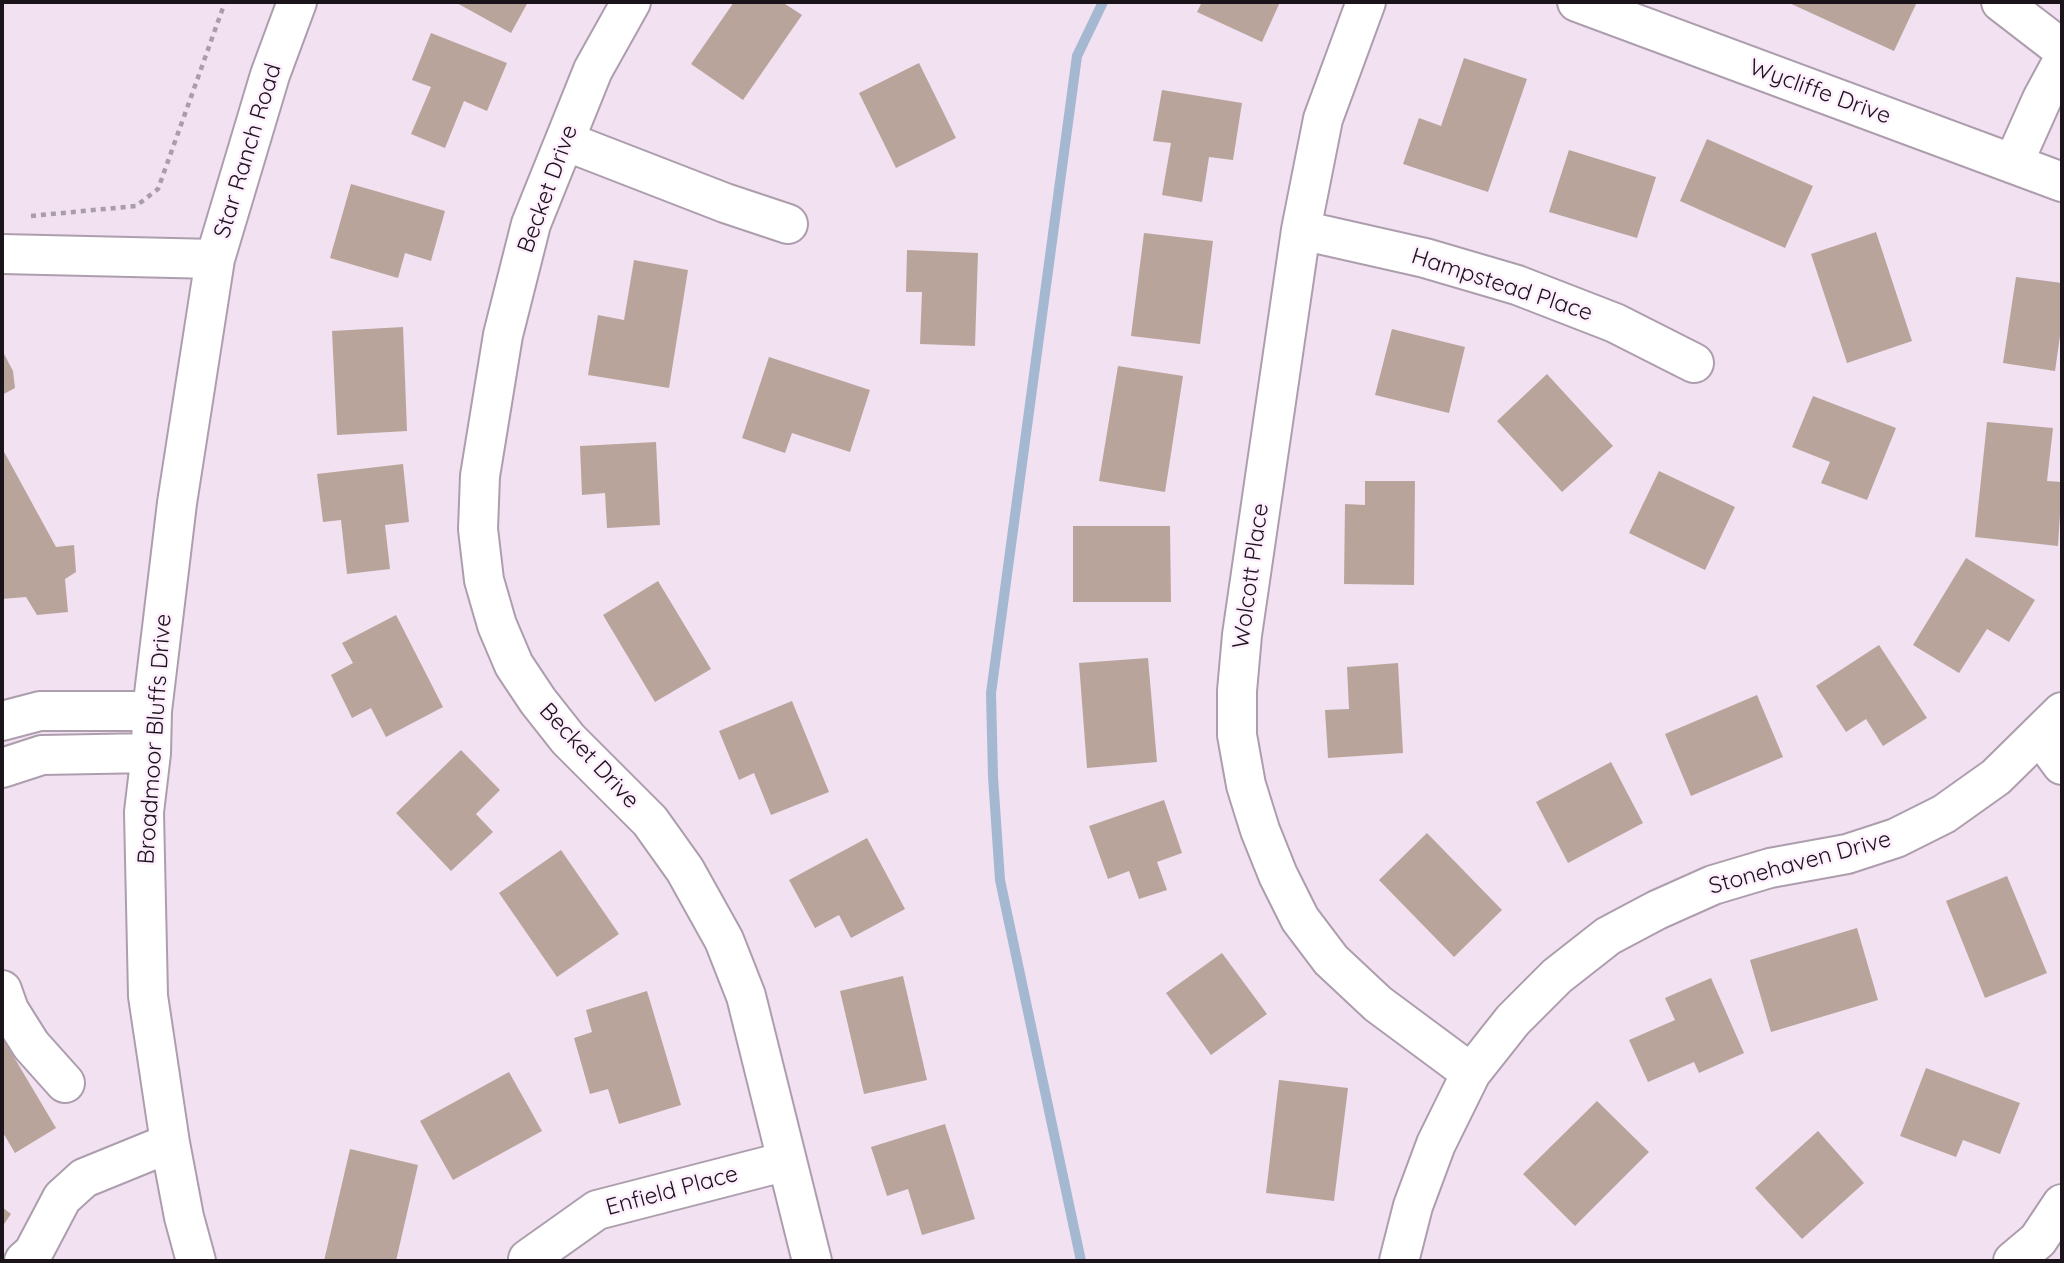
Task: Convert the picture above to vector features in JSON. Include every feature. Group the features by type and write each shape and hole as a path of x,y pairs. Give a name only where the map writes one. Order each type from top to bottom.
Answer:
{"street":[{"name":"Star Ranch Road","path":"2,254 215,259 270,75 297,2"},
{"name":"Becket Drive","path":"631,2 593,70 531,225 503,335 480,476 478,528 484,580 497,625 514,665 568,739 650,821 684,870 724,940 746,996 812,1261"},
{"name":"Wolcott Place","path":"1366,2 1323,119 1301,230 1242,635 1237,691 1237,735 1246,785 1260,830 1300,919 1331,960 1378,1004 1471,1073"},
{"name":"Wycliffe Drive","path":"1577,2 2062,182"},
{"path":"2001,2 2062,49"},
{"path":"2013,164 2062,62"},
{"path":"565,141 788,225"},
{"name":"Hampstead Place","path":"1301,230 1424,258 1517,285 1615,323 1694,363"},
{"name":"Broadmoor Bluffs Drive","path":"196,1261 184,1217 170,1143 148,996 144,812 152,711 177,503 215,259"},
{"path":"2,722 40,711 152,711"},
{"name":"Stonehaven Drive","path":"1399,1261 1413,1206 1436,1144 1471,1073 1513,1020 1557,976 1608,936 1713,884 1770,868 1847,854 1896,838 1944,814 2055,738"},
{"path":"2,768 42,755 150,753"},
{"path":"2,990 9,1010 31,1045 65,1083"},
{"path":"24,1261 33,1253 62,1198 84,1178 170,1143"},
{"name":"Enfield Place","path":"528,1259 597,1210 787,1161"},
{"path":"2014,1261 2038,1240 2062,1204"}],"path":[{"path":"29,216 136,206 158,189 225,2"}],"building":[{"path":"455,2 528,2 511,33"},
{"path":"734,2 782,2 802,15 743,100 691,64"},
{"path":"1202,2 1280,2 1262,42 1197,12"},
{"path":"1787,2 1917,2 1894,51"},
{"path":"431,33 507,63 487,111 464,101 445,148 411,134 431,87 412,80"},
{"path":"1464,58 1527,79 1488,192 1403,164 1419,118 1441,126"},
{"path":"919,63 956,138 896,168 859,93"},
{"path":"1162,90 1242,103 1233,160 1209,157 1202,202 1162,195 1171,143 1153,141"},
{"path":"1707,139 1813,186 1785,248 1680,201"},
{"path":"1569,150 1656,177 1637,238 1549,212"},
{"path":"351,184 445,211 431,261 405,253 398,278 330,258"},
{"path":"1876,232 1912,341 1847,363 1811,254"},
{"path":"1144,233 1213,241 1200,344 1131,336"},
{"path":"907,250 978,253 975,346 920,344 922,292 906,292"},
{"path":"634,260 688,270 669,388 588,375 598,315 624,320"},
{"path":"2016,277 2062,283 2062,336 2055,371 2003,363"},
{"path":"403,327 407,431 337,435 332,331"},
{"path":"1392,329 1465,347 1449,413 1375,395"},
{"path":"2,350 13,371 15,388 2,395"},
{"path":"769,357 870,390 850,452 792,433 785,453 742,438"},
{"path":"1118,366 1183,376 1165,492 1099,481"},
{"path":"1547,374 1613,446 1562,492 1497,421"},
{"path":"1813,396 1896,428 1867,500 1821,483 1830,462 1792,447"},
{"path":"1987,422 2053,428 2047,481 2062,482 2058,546 1975,537"},
{"path":"656,442 660,525 607,528 605,493 582,495 580,446"},
{"path":"2,448 56,547 74,545 76,572 65,579 68,612 37,615 26,597 2,599"},
{"path":"403,464 409,522 385,525 390,569 347,574 341,520 323,522 317,474"},
{"path":"1659,471 1735,507 1705,570 1629,533"},
{"path":"1365,481 1415,481 1414,585 1344,584 1345,504 1365,505"},
{"path":"1073,526 1170,526 1171,602 1073,602"},
{"path":"1966,558 2035,600 2009,642 1987,629 1959,673 1913,645"},
{"path":"658,581 711,669 655,702 603,615"},
{"path":"396,615 443,707 386,737 371,708 352,718 331,675 353,663 342,643"},
{"path":"1879,645 1927,718 1883,746 1866,719 1846,732 1816,686"},
{"path":"1148,658 1157,762 1087,768 1079,663"},
{"path":"1398,663 1403,753 1328,758 1325,710 1349,709 1347,667"},
{"path":"1757,695 1783,757 1691,796 1665,734"},
{"path":"792,701 829,792 771,815 754,773 739,780 719,731"},
{"path":"461,750 500,790 476,814 493,832 451,871 396,813"},
{"path":"1611,762 1643,823 1568,863 1536,802"},
{"path":"1164,800 1182,853 1157,862 1167,890 1139,899 1129,871 1108,879 1089,826"},
{"path":"1427,833 1502,910 1454,957 1379,880"},
{"path":"867,838 905,909 851,938 839,915 815,928 789,880"},
{"path":"561,850 619,934 557,977 499,893"},
{"path":"2007,876 2047,973 1985,998 1946,901"},
{"path":"1857,928 1878,1000 1771,1032 1750,960"},
{"path":"1222,953 1267,1014 1211,1055 1166,993"},
{"path":"903,976 927,1080 864,1094 840,991"},
{"path":"1711,978 1744,1053 1699,1073 1694,1062 1648,1082 1629,1040 1675,1020 1665,998"},
{"path":"647,991 681,1105 619,1124 608,1089 590,1094 574,1038 592,1032 586,1010"},
{"path":"2,1037 56,1128 15,1153 2,1131"},
{"path":"1926,1068 2020,1103 2000,1154 1963,1140 1956,1157 1900,1136"},
{"path":"509,1072 542,1131 453,1180 420,1121"},
{"path":"1279,1080 1348,1088 1334,1201 1266,1193"},
{"path":"1597,1101 1649,1152 1575,1226 1523,1174"},
{"path":"945,1124 975,1219 922,1235 908,1189 887,1196 871,1147"},
{"path":"1818,1131 1864,1183 1802,1239 1755,1188"},
{"path":"350,1149 418,1165 396,1261 324,1261"},
{"path":"2,1207 11,1214 2,1227"}],"waterway":[{"path":"1081,1261 1000,880 991,693 1077,56 1103,2"}]}
